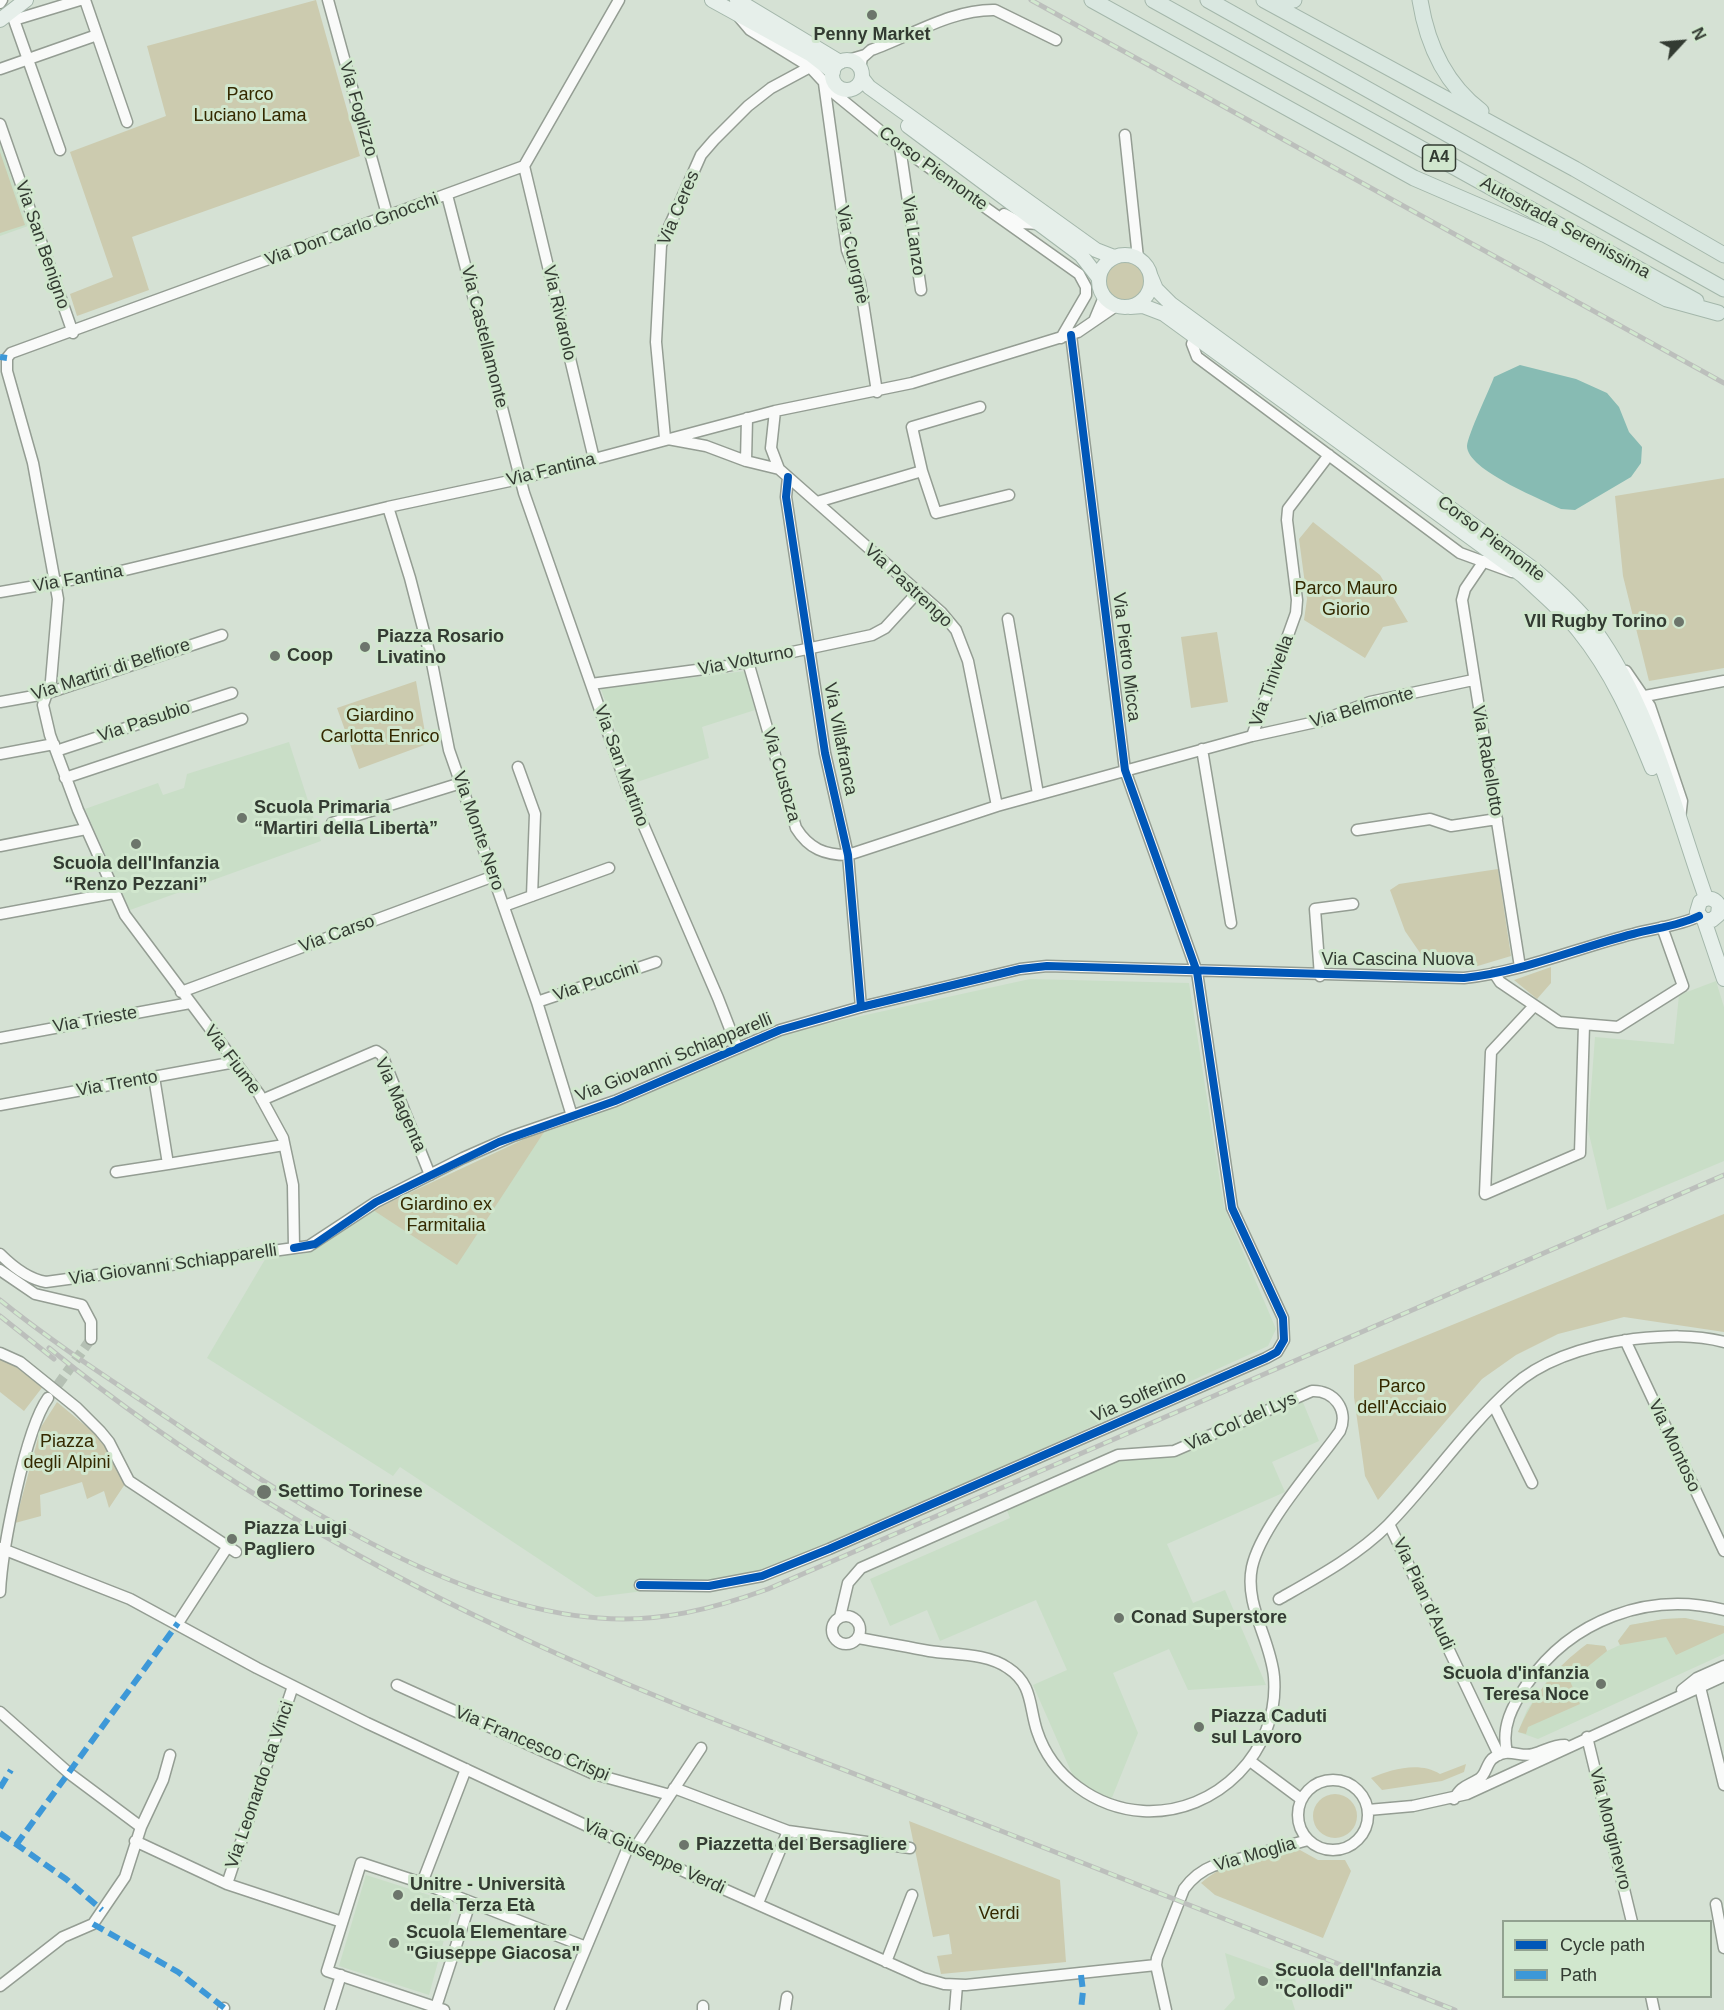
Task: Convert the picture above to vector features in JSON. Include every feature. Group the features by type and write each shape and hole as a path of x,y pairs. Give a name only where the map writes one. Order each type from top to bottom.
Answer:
{"highway":[{"path":"1092,0 1414,178 1546,235 1667,299 1721,315"},
{"name":"Autostrada Serenissima","path":"1153,0 1721,315"},
{"name":"Autostrada Serenissima","path":"1208,0 1724,289"},
{"path":"1264,0 1575,169"},
{"path":"1280,0 1294,0"},
{"path":"1419,0 1432,51 1448,77 1470,103 1492,120 1724,255"}],"main road":[{"path":"0,20 26,0"},
{"name":"Corso Piemonte","path":"712,0 736,6 836,69"},
{"path":"836,69 861,72 848,91 838,87 833,81 836,69"},
{"name":"Corso Piemonte","path":"861,72 1040,224 1082,255 1098,277"},
{"name":"Corso Piemonte","path":"861,72 869,87 1096,250 1114,257"},
{"path":"1122,255 1138,258 1148,270 1151,278 1148,293 1137,304 1130,307 1116,306 1104,297 1098,277 1101,268 1114,257 1122,255"},
{"name":"Corso Piemonte","path":"1151,278 1156,289 1171,304 1536,570 1594,630 1640,710 1712,912"},
{"name":"Corso Piemonte","path":"1130,307 1143,306 1155,309 1196,337 1508,563 1577,628 1618,689 1712,912"},
{"path":"1712,912 1724,952"},
{"path":"1712,912 1724,979"}],"street":[{"path":"60,150 14,20 80,0"},
{"path":"85,0 128,122"},
{"name":"Via Foglizzo","path":"328,0 388,218"},
{"path":"524,166 619,0"},
{"name":"Corso Piemonte","path":"736,6 750,30 810,67 836,69 900,147 1072,268 1084,280 1086,287 1084,303 1066,336"},
{"path":"861,72 871,50 940,22 986,10 995,10 1056,40"},
{"path":"0,69 97,35"},
{"name":"Via Ceres","path":"665,438 656,342 661,244 687,193 698,162 714,140 748,106 771,88 810,67"},
{"name":"Via Cuorgnè","path":"836,69 847,250 860,283 877,392"},
{"name":"Via San Benigno","path":"0,124 73,333"},
{"path":"1125,135 1138,258"},
{"name":"Via Lanzo","path":"900,147 921,290"},
{"name":"Via Don Carlo Gnocchi","path":"4,357 388,218 524,166"},
{"name":"Via Rivarolo","path":"524,166 594,459"},
{"name":"Via Castellamonte","path":"447,195 519,479"},
{"path":"971,198 1022,223 1040,224"},
{"path":"1094,321 1104,297"},
{"name":"Via Fantina","path":"0,592 117,573 388,507 519,479 747,417 877,392 1066,336 1116,306"},
{"name":"Via Pietro Micca","path":"1066,336 1125,770 1197,972"},
{"name":"Corso Piemonte","path":"1196,337 1192,344 1197,357 1460,553 1508,570 1533,585"},
{"name":"Via Fiume","path":"4,357 33,463 58,599 51,681 45,694 44,705 55,748 86,829 125,915 262,1100 284,1145 293,1185 294,1248"},
{"path":"980,407 912,428 922,471 936,513 1009,495"},
{"path":"775,411 771,448 783,473"},
{"path":"746,461 747,417"},
{"name":"Via Pastrengo","path":"665,438 706,446 783,473 949,621 965,651 997,806"},
{"name":"Via Tinivella","path":"848,855 997,806 1252,736 1296,613 1298,600 1287,520 1288,509 1329,455"},
{"path":"817,502 922,471"},
{"name":"Via Villafranca","path":"783,473 825,753 848,855 861,1006"},
{"name":"Via San Martino","path":"519,479 638,815 737,1047"},
{"name":"Via Monte Nero","path":"388,507 413,588 432,663 447,742 537,1002 572,1116"},
{"name":"Via Rabellotto","path":"1484,561 1465,588 1462,600 1520,967"},
{"name":"Via Volturno","path":"591,684 748,662 880,632 918,592"},
{"path":"1008,619 1038,794"},
{"path":"1594,630 1645,696 1682,801 1679,822"},
{"name":"Via Martiri di Belfiore","path":"0,702 45,694 222,635"},
{"name":"Via Custoza","path":"748,662 796,828 821,852 848,855"},
{"name":"Via Belmonte","path":"1252,736 1320,721 1370,702 1473,680"},
{"path":"1645,696 1724,681"},
{"name":"Via Pasubio","path":"0,754 55,748 232,693"},
{"path":"65,778 242,719"},
{"path":"1202,749 1231,923"},
{"path":"518,767 535,814 532,896"},
{"path":"332,823 461,783"},
{"path":"1358,830 1430,819 1451,826 1497,819"},
{"path":"0,846 86,829"},
{"path":"504,906 609,868"},
{"name":"Via Carso","path":"181,992 494,876"},
{"path":"0,914 114,893"},
{"path":"1320,976 1315,909 1353,904"},
{"name":"Via Cascina Nuova","path":"1197,972 1464,978 1520,967 1712,912"},
{"path":"1494,973 1500,982 1533,1007 1559,1022 1618,1027 1683,986 1662,927"},
{"name":"Via Puccini","path":"537,1002 656,962"},
{"name":"Via Giovanni Schiapparelli","path":"0,1254 35,1280 46,1282 315,1244 360,1211 506,1138 615,1101 780,1030 861,1006 1033,967 1197,972"},
{"name":"Via Solferino","path":"640,1584 708,1586 762,1576 862,1535 1277,1352 1284,1340 1283,1318 1232,1208 1197,972"},
{"name":"Via Trieste","path":"0,1038 190,1003"},
{"path":"1533,1007 1491,1052 1485,1194 1581,1153 1584,1025"},
{"name":"Via Magenta","path":"262,1100 376,1051 386,1063 430,1175"},
{"name":"Via Trento","path":"0,1105 235,1062"},
{"path":"154,1077 168,1164"},
{"path":"116,1172 284,1145"},
{"path":"0,1270 35,1294 82,1305 91,1322 91,1339"},
{"path":"1279,1599 1333,1567 1389,1524 1494,1406 1527,1376 1560,1358 1594,1347 1625,1341 1672,1336 1724,1342"},
{"name":"Via Montoso","path":"1625,1341 1724,1551"},
{"path":"0,1353 20,1362 77,1408 109,1442 129,1481 232,1549 178,1623"},
{"name":"Via Col del Lys","path":"1312,1391 1324,1392 1340,1405 1342,1425 1257,1552 1251,1570 1255,1609 1273,1667 1274,1693 1266,1732 1250,1761 1229,1783 1194,1803 1158,1811 1118,1807 1087,1794 1059,1769 1039,1738 1025,1685 1008,1668 976,1657 858,1638 846,1644 837,1641 832,1628 840,1617 848,1583 861,1568 1118,1455 1174,1451 1312,1391"},
{"path":"0,1592 2,1547 34,1424 48,1398"},
{"path":"1494,1406 1532,1483"},
{"name":"Via Pian d'Audi","path":"1389,1524 1487,1730 1503,1754"},
{"name":"Via Giuseppe Verdi","path":"2,1547 17,1557 130,1599 293,1686 466,1769 632,1847 933,1982 957,1985 1156,1965"},
{"path":"1503,1754 1507,1722 1521,1692 1544,1663 1571,1636 1594,1623 1647,1606 1702,1605 1724,1610"},
{"path":"840,1617 849,1616 857,1620 861,1629 858,1638"},
{"path":"1667,1701 1697,1678 1724,1666"},
{"path":"1250,1761 1301,1799 1317,1784 1339,1780 1358,1790 1368,1810 1454,1799 1724,1676"},
{"name":"Via Francesco Crispi","path":"397,1685 594,1774 672,1791"},
{"name":"Via Leonardo da Vinci","path":"227,1884 293,1686"},
{"path":"1700,1687 1724,1785"},
{"path":"0,1712 70,1774 141,1827"},
{"path":"1487,1730 1507,1722"},
{"name":"Via Monginevro","path":"1587,1737 1632,1920"},
{"path":"1454,1799 1461,1787 1483,1775 1492,1759 1503,1754 1533,1754 1551,1745 1571,1744"},
{"path":"560,2010 632,1847 701,1748"},
{"path":"0,1986 63,1937 93,1923 124,1877 135,1841 163,1780 170,1755"},
{"path":"422,1883 466,1769"},
{"path":"672,1791 788,1831 910,1848"},
{"name":"Via Moglia","path":"1301,1799 1298,1821 1308,1840 1327,1851 1349,1847 1365,1832 1368,1810"},
{"path":"758,1904 788,1831"},
{"name":"Via Moglia","path":"1156,1965 1184,1889 1196,1875 1213,1866 1308,1840"},
{"path":"135,1841 227,1884 342,1922"},
{"path":"470,1903 440,2009 327,1971 361,1863 422,1883 586,1947"},
{"path":"886,1962 912,1895"},
{"path":"1716,1905 1724,1948"},
{"path":"1156,1965 1166,2010"},
{"path":"330,2010 341,1976"},
{"path":"955,2010 957,1985"},
{"path":"785,2010 787,1997"}],"shaded area":[{"path":"0,144 28,226 0,236"},
{"path":"745,671 755,710 702,727 709,758 634,783 601,689"},
{"name":"Scuola Primaria “Martiri della Libertà”","path":"289,742 321,841 130,910 85,809 158,783 163,795 184,788 187,774"},
{"path":"1030,979 1189,983 1224,1207 1276,1329 1268,1346 862,1531 763,1570 708,1583 596,1597 400,1467 393,1476 207,1358 267,1256 303,1254 373,1210 546,1129 626,1103 788,1032"},
{"path":"1716,981 1724,1007 1724,1161 1607,1210 1588,1130 1595,1037 1674,1044 1679,995"},
{"path":"1302,1400 1319,1441 1272,1462 1285,1492 1167,1544 1193,1603 1225,1590 1266,1685 1188,1690 1169,1649 1113,1673 1138,1733 1111,1800 1094,1793 1073,1776 1033,1685 1067,1670 1036,1600 940,1641 927,1610 890,1626 870,1579 1010,1518 1006,1508 1116,1459 1161,1457"},
{"name":"Scuola d'infanzia Teresa Noce","path":"1685,1618 1724,1626 1724,1654 1538,1739 1518,1732 1527,1710 1551,1675 1587,1644 1605,1646 1607,1651 1620,1645 1618,1641 1630,1625"},
{"name":"Scuola Elementare \"Giuseppe Giacosa\"","path":"366,1875 454,1903 429,1995 339,1966"},
{"name":"Scuola dell'Infanzia \"Collodi\"","path":"1225,1953 1295,1978 1296,1984 1290,1994 1295,2010 1224,2010 1235,1998"}],"green space":[{"name":"Parco Luciano Lama","path":"316,0 360,156 132,237 149,290 77,316 70,294 113,277 70,152 166,116 147,46"},
{"path":"0,152 25,225 0,233"},
{"path":"1125,261 1139,267 1145,281 1139,295 1125,301 1111,295 1105,281 1111,267"},
{"name":"VII Rugby Torino","path":"1724,478 1724,668 1649,681 1623,576 1615,496"},
{"name":"Parco Mauro Giorio","path":"1313,522 1380,575 1408,622 1383,627 1365,658 1304,620 1307,599 1299,539"},
{"path":"1217,632 1228,702 1191,708 1181,637"},
{"name":"Giardino Carlotta Enrico","path":"416,681 427,744 359,769 337,708"},
{"path":"1498,869 1511,956 1471,968 1427,963 1405,931 1390,890 1399,884"},
{"path":"1551,967 1551,983 1537,999 1514,980"},
{"name":"Giardino ex Farmitalia","path":"546,1129 457,1265 373,1210"},
{"name":"Parco dell'Acciaio","path":"1724,1214 1724,1332 1624,1317 1558,1334 1516,1355 1482,1379 1378,1500 1365,1476 1354,1397 1354,1365"},
{"path":"0,1356 44,1385 24,1411 0,1392"},
{"name":"Piazza degli Alpini","path":"57,1402 105,1442 125,1484 109,1508 104,1491 87,1499 82,1482 40,1495 41,1516 15,1523 41,1427"},
{"path":"1685,1618 1724,1626 1724,1633 1676,1655 1666,1637 1620,1645 1618,1641 1630,1625"},
{"path":"1587,1644 1605,1646 1607,1651 1570,1681 1580,1704 1528,1727 1526,1734 1518,1732 1546,1683"},
{"path":"1466,1764 1464,1772 1442,1781 1382,1790 1371,1778 1396,1769 1415,1767 1440,1774"},
{"path":"1335,1794 1350,1801 1357,1816 1350,1831 1335,1838 1320,1831 1313,1816 1320,1801"},
{"name":"Verdi","path":"909,1821 1060,1880 1066,1962 941,1974 937,1956 952,1954 949,1934 933,1937"},
{"path":"1300,1850 1318,1860 1345,1860 1351,1871 1323,1938 1215,1895 1201,1883 1211,1875 1235,1864"}],"water":[{"path":"1520,365 1576,379 1607,393 1619,407 1629,432 1642,447 1641,463 1631,477 1575,510 1561,509 1506,483 1479,465 1470,455 1468,440 1494,377"}],"tunnel":[{"path":"49,1397 91,1339"}],"railway":[{"path":"1031,0 1724,383"},
{"path":"0,1300 80,1359 210,1447 315,1512 371,1543 428,1571 486,1593 543,1610 599,1618 643,1618 685,1613 727,1603 768,1589 1724,1175"},
{"path":"0,1316 54,1359"},
{"path":"49,1348 154,1428 266,1501 383,1568 501,1628 605,1675 710,1718 1455,2010"}],"marked path":[{"path":"0,357 7,358"},
{"path":"16,1845 178,1623"},
{"path":"0,1788 11,1770"},
{"path":"0,1833 66,1879 102,1910"},
{"path":"93,1924 178,1972 227,2010"},
{"path":"1081,1975 1083,1991 1081,2010"}],"cycle path":[{"path":"640,1585 709,1586 762,1576 829,1549 1266,1358 1277,1352 1284,1340 1283,1318 1232,1208 1197,972 1125,770 1071,335"},
{"path":"788,477 786,497 825,753 848,855 861,1007"},
{"path":"294,1248 315,1244 376,1202 499,1142 615,1101 780,1030 861,1007 1020,969 1047,966 1464,978 1507,971 1699,916"}],"place":[{"name":"Penny Market","path":"872,15"},
{"name":"VII Rugby Torino","path":"1679,622"},
{"name":"Piazza Rosario Livatino","path":"365,647"},
{"name":"Coop","path":"275,656"},
{"name":"Scuola Primaria “Martiri della Libertà”","path":"242,818"},
{"name":"Scuola dell'Infanzia “Renzo Pezzani”","path":"136,844"},
{"name":"Settimo Torinese","path":"264,1492"},
{"name":"Piazza Luigi Pagliero","path":"232,1539"},
{"name":"Conad Superstore","path":"1119,1618"},
{"name":"Scuola d'infanzia Teresa Noce","path":"1601,1684"},
{"name":"Piazza Caduti sul Lavoro","path":"1199,1727"},
{"name":"Piazzetta del Bersagliere","path":"684,1845"},
{"name":"Unitre - Università della Terza Età","path":"398,1895"},
{"name":"Scuola Elementare \"Giuseppe Giacosa\"","path":"394,1943"},
{"name":"Scuola dell'Infanzia \"Collodi\"","path":"1263,1981"}]}
